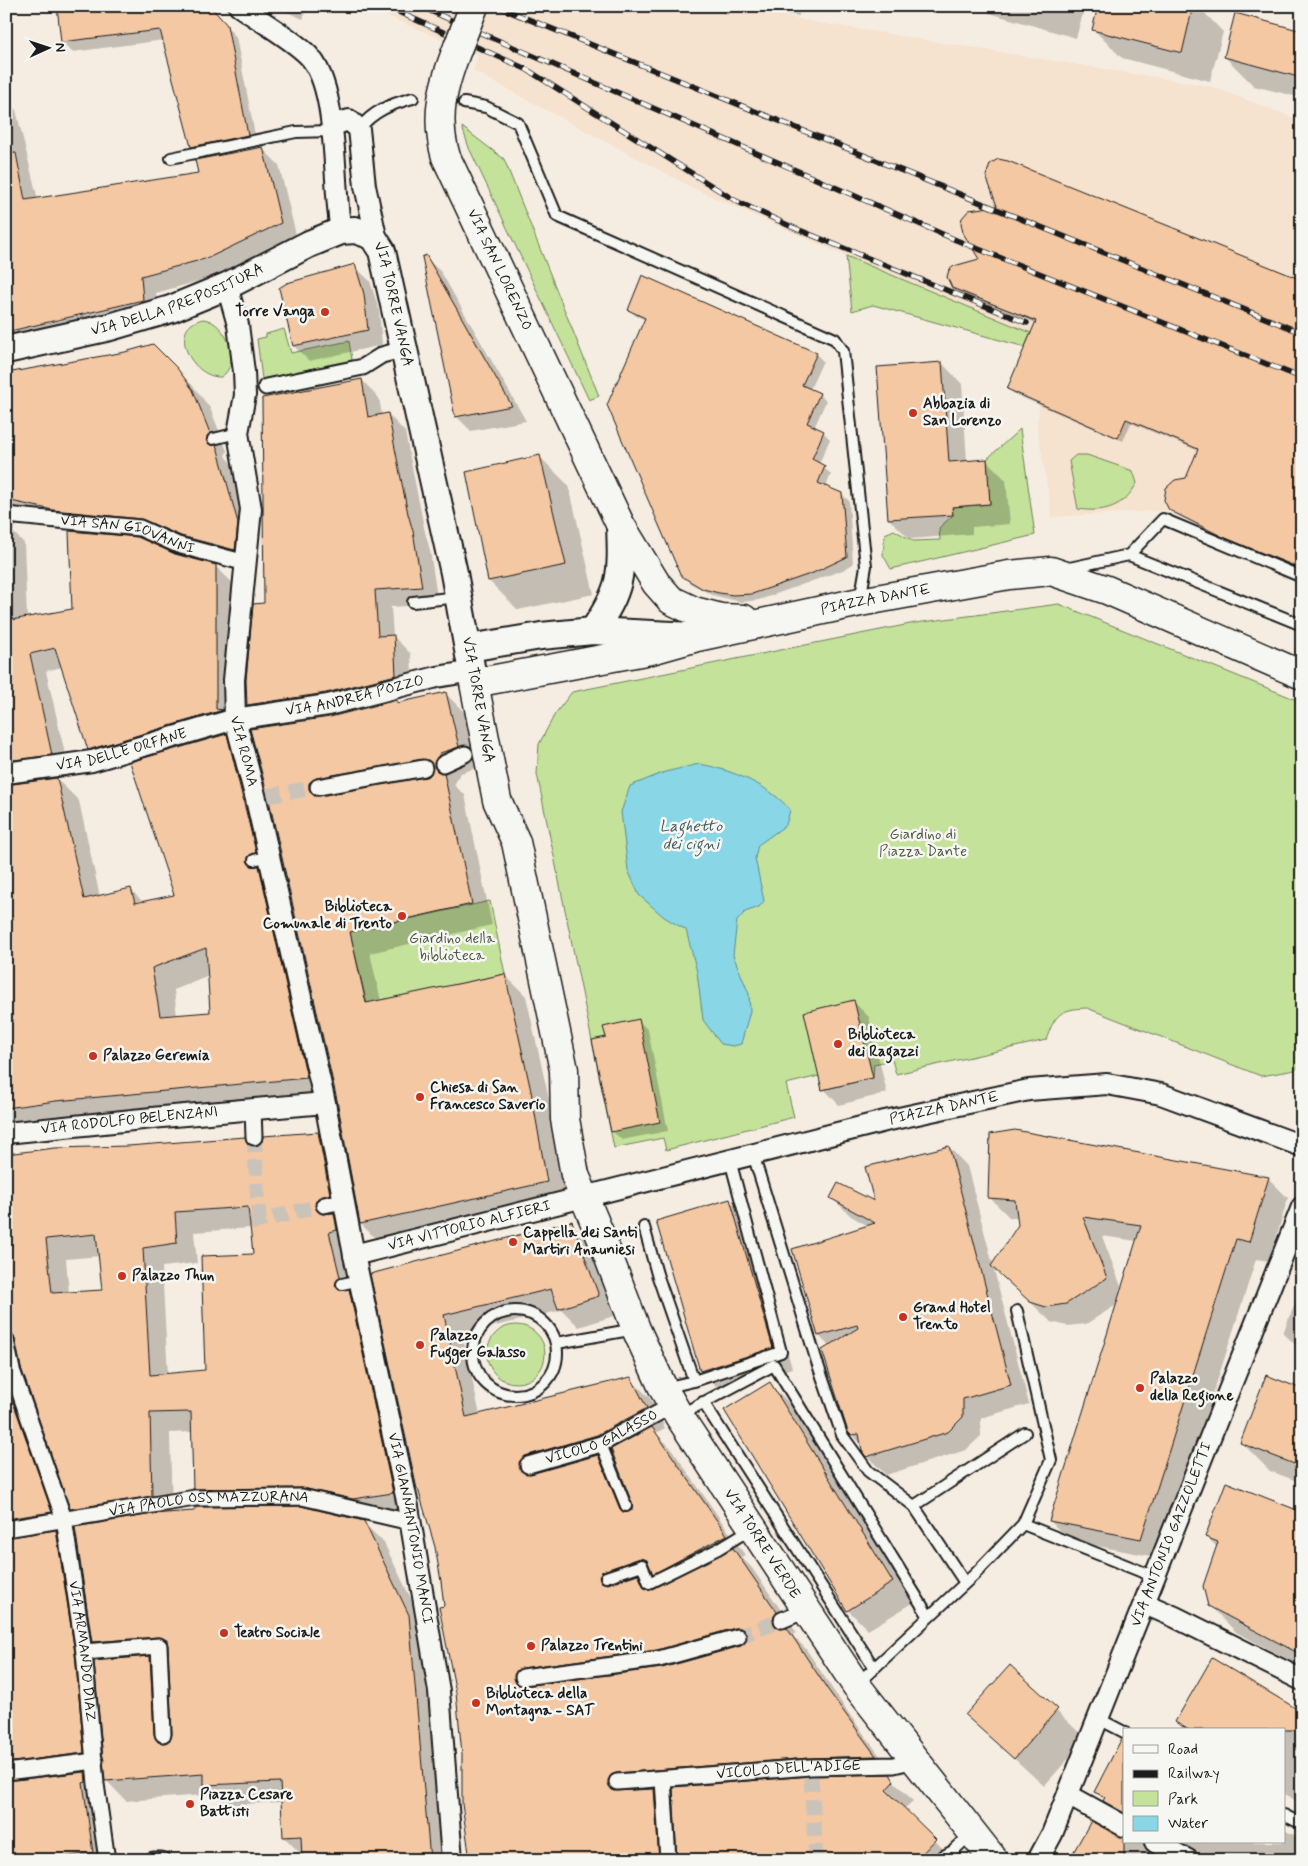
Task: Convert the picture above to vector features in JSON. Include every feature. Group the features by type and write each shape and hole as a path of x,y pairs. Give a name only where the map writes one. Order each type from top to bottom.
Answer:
{"main road":[{"name":"VIA SAN LORENZO","path":"474,6 444,85 440,110 442,142 446,158 620,524 656,583 671,600 694,611 721,618 771,621"},
{"name":"PIAZZA DANTE","path":"472,667 651,650 698,637 860,602 1009,575 1055,572 1107,590 1302,675"},
{"name":"VIA TORRE VANGA","path":"472,667 497,800 516,842 528,897 564,1070 566,1134 575,1175 584,1197"},
{"name":"VIA TORRE VERDE","path":"584,1197 636,1329 671,1403 752,1529 794,1615 865,1676 915,1760 973,1833 988,1858"}],"street":[{"path":"239,6 307,54 316,64 322,77 328,100 332,131 336,208 340,230"},
{"path":"332,131 336,124 349,120 359,129 365,186 377,241"},
{"name":"VIA TORRE VANGA","path":"340,230 355,230 367,234 377,241 382,251 459,597 472,667"},
{"name":"VIA DELLA PREPOSITURA","path":"7,348 146,317 227,286 340,230"},
{"name":"VIA ROMA","path":"227,286 238,325 244,395 238,433 250,509 234,680 235,719 261,858 325,1103"},
{"path":"266,387 363,367 382,355 404,349"},
{"name":"VIA SAN GIOVANNI","path":"6,515 140,528 178,545 246,563"},
{"name":"VIA SAN LORENZO","path":"592,631 608,609 619,585 622,558 620,524"},
{"name":"PIAZZA DANTE","path":"472,667 541,636 592,631 698,637"},
{"name":"VIA ANDREA POZZO","path":"235,719 328,705 472,667"},
{"name":"VIA DELLE ORFANE","path":"6,773 92,761 235,719"},
{"path":"442,764 465,754"},
{"path":"318,787 424,768"},
{"name":"PIAZZA DANTE","path":"584,1197 885,1121 1029,1090 1107,1084 1161,1094 1302,1146"},
{"name":"VIA RODOLFO BELENZANI","path":"6,1133 69,1125 325,1103"},
{"name":"VIA GIANNANTONIO MANCI","path":"325,1103 334,1203 354,1256 351,1282 410,1522 439,1691 452,1860"},
{"path":"253,1110 254,1137"},
{"name":"VIA VITTORIO ALFIERI","path":"354,1256 584,1197"},
{"name":"VIA ANTONIO GAZZOLETTI","path":"1038,1860 1052,1834 1099,1719 1302,1207"},
{"name":"VIA ARMANDO DIAZ","path":"6,1341 12,1370 64,1519 84,1652 96,1784 107,1860"},
{"name":"VICOLO GALASSO","path":"528,1466 601,1444 671,1403"},
{"name":"VIA PAOLO OSS MAZZURANA","path":"6,1529 195,1498 302,1497 410,1522"},
{"path":"1145,1604 1176,1617 1302,1680"},
{"path":"523,1677 546,1677 659,1659 738,1638"},
{"path":"84,1652 159,1646 163,1734"},
{"name":"VICOLO DELL'ADIGE","path":"617,1782 811,1772 894,1764 915,1760"},
{"path":"6,1772 94,1762"},
{"path":"663,1779 671,1858"},
{"path":"1068,1795 1123,1825"},
{"path":"1159,1844 1188,1860"},
{"path":"153,1860 162,1860"}],"lane":[{"path":"359,129 377,112 413,98"},
{"path":"464,103 486,106 518,123 557,216 835,339 843,351 866,566 860,602"},
{"path":"171,158 296,132 332,131"},
{"path":"213,439 238,433"},
{"path":"1302,577 1163,519 1129,555 1302,625"},
{"name":"PIAZZA DANTE","path":"1055,572 1129,555"},
{"path":"413,602 459,597"},
{"path":"753,1154 817,1362 842,1435 868,1471 914,1506 965,1583"},
{"path":"671,1403 694,1381 781,1352 730,1160"},
{"path":"644,1227 657,1274 694,1381"},
{"path":"517,1311 530,1314 542,1320 551,1331 557,1344 557,1358 554,1371 546,1383 534,1392 520,1396 506,1395 493,1390 482,1380 476,1368 473,1354 475,1340 486,1323 504,1312 517,1311"},
{"path":"703,1402 865,1676 965,1583 1024,1524 1051,1460 1016,1311"},
{"path":"557,1344 636,1329"},
{"path":"671,1403 703,1402 774,1365 929,1617"},
{"path":"914,1506 1025,1433"},
{"path":"601,1444 626,1506"},
{"path":"1024,1524 1155,1577"},
{"path":"606,1578 642,1565 649,1583 718,1549 752,1529"},
{"path":"1099,1719 1123,1731"},
{"path":"1286,1816 1302,1824"},
{"path":"936,1860 952,1851 973,1833"}],"shaded area":[{"path":"364,6 744,6 808,21 1210,86 1302,121 1302,566 1169,510 1052,517 1037,425 1040,403 1007,389 1031,333 846,256 699,191 473,71 478,55"}],"green space":[{"path":"462,127 504,159 599,396 589,400 469,148"},
{"path":"846,256 1031,333 1025,347 873,305 852,311"},
{"path":"203,319 211,321 219,327 229,344 231,362 227,371 221,377 210,375 200,369 192,361 187,351 186,332 192,324"},
{"path":"284,329 291,353 349,341 352,360 262,379 257,339 266,337 266,334"},
{"path":"1020,429 1035,535 891,569 883,555 885,534 894,530 913,541 940,540 939,528 953,515 952,507 990,504 987,459"},
{"path":"1076,455 1087,455 1133,471 1137,483 1126,498 1119,503 1105,509 1078,509 1069,461"},
{"name":"Giardino di Piazza Dante","path":"1059,604 1302,702 1302,1064 1295,1070 1261,1076 1087,1008 1078,1009 1059,1015 1052,1025 1046,1040 896,1074 892,1060 874,1064 873,1078 822,1090 819,1076 786,1084 794,1117 666,1150 663,1138 614,1148 537,774 539,744 555,714 572,692 915,623"},
{"name":"Giardino della biblioteca","path":"490,901 505,974 367,1004 350,932"},
{"path":"510,1325 522,1325 537,1333 545,1348 545,1360 537,1375 522,1383 510,1383 495,1375 487,1360 487,1348 495,1333"}],"water":[{"name":"Laghetto dei cigni","path":"699,764 736,774 761,786 782,801 790,810 786,825 758,845 755,858 764,901 759,907 745,912 737,921 733,955 749,994 750,1011 741,1044 733,1046 721,1044 703,1020 697,972 686,930 664,917 639,895 628,870 621,812 630,786 665,772"}],"building":[{"path":"57,6 210,6 227,25 248,135 191,147 160,30 61,42"},
{"path":"1098,6 1193,6 1182,53 1092,30"},
{"path":"1235,13 1302,31 1302,78 1224,57"},
{"path":"263,147 281,223 208,258 141,276 143,300 6,332 6,154 16,153 25,200 198,173 195,160"},
{"path":"998,159 1008,161 1302,280 1302,569 1223,537 1169,510 1164,500 1166,488 1175,480 1186,478 1198,449 1126,419 1118,438 1007,389 1036,321 952,288 947,277 949,270 954,266 979,259 963,233 961,223 962,218 969,210 997,206 986,176 990,164"},
{"path":"426,255 512,406 455,417 422,257"},
{"name":"Torre Vanga","path":"355,264 364,294 368,330 293,346 279,288 287,283"},
{"path":"642,275 817,353 802,385 820,393 807,423 824,431 812,459 825,466 818,483 842,493 847,557 813,573 752,594 733,595 703,589 681,576 607,405 645,318 628,310"},
{"path":"153,344 177,368 193,390 210,433 206,441 211,445 216,445 218,450 238,523 235,550 181,536 141,519 53,510 6,500 6,373 125,352"},
{"name":"Abbazia di San Lorenzo","path":"942,362 949,462 987,459 990,504 952,507 953,515 888,519 877,367"},
{"path":"362,379 368,417 388,413 413,531 422,587 375,590 378,636 394,635 396,675 326,693 247,705 246,680 253,604 264,603 262,398"},
{"path":"540,455 566,565 488,581 466,472"},
{"path":"69,531 138,537 175,554 216,565 216,709 223,710 88,750 55,648 30,654 52,755 6,761 6,621 72,609"},
{"path":"446,692 459,747 440,753 434,764 437,771 444,773 472,904 350,932 366,1003 505,974 531,1091 547,1182 360,1224 337,1100 268,796 250,729 330,717 397,700 397,703","holes":["422,759 431,762 433,767 430,775 426,777 320,796 314,796 309,789 309,783 316,778"]},
{"path":"227,734 256,852 249,856 247,861 252,866 259,866 307,1078 56,1101 6,1108 6,785 57,778 84,899 131,888 135,903 174,895 130,762","holes":["206,948 210,1012 160,1016 152,968"]},
{"name":"Biblioteca dei Ragazzi","path":"854,1000 873,1078 822,1090 804,1012"},
{"path":"639,1019 660,1122 611,1132 592,1040 606,1037 603,1027"},
{"name":"Palazzo della Regione","path":"1015,1130 1269,1177 1249,1242 1236,1239 1141,1539 1049,1521 1141,1225 1083,1217 1107,1278 1066,1304 1046,1307 1030,1302 991,1266 1018,1225 1015,1200 988,1198 990,1134"},
{"path":"318,1132 330,1194 318,1198 315,1206 322,1214 334,1213 337,1230 329,1232 340,1277 335,1285 339,1290 349,1289 393,1493 353,1499 302,1488 193,1489 191,1412 150,1413 152,1496 70,1509 21,1368 15,1339 13,1334 6,1332 6,1154 55,1148 128,1146 245,1137 249,1145 255,1146 262,1142 263,1136","holes":["248,1207 253,1254 201,1256 205,1370 150,1375 143,1248 177,1243 175,1212","96,1234 102,1290 52,1293 46,1239"]},
{"name":"Grand Hotel Trento","path":"949,1146 1011,1385 963,1399 963,1417 948,1432 866,1457 862,1451 859,1434 851,1435 848,1432 822,1350 858,1328 857,1325 818,1336 792,1249 875,1223 830,1198 838,1183 874,1201 865,1167"},
{"path":"730,1199 773,1348 700,1371 656,1221"},
{"path":"572,1221 599,1296 558,1309 551,1289 444,1315 466,1417 631,1377 647,1408 597,1435 525,1456 519,1462 521,1471 531,1474 598,1455 620,1509 628,1512 632,1510 632,1503 611,1449 652,1427 727,1535 653,1574 647,1560 640,1558 603,1571 599,1576 601,1582 608,1584 638,1574 644,1588 652,1589 733,1548 777,1612 773,1618 774,1624 780,1629 787,1628 828,1690 876,1756 809,1758 616,1773 611,1775 608,1782 613,1791 654,1789 659,1860 470,1860 462,1804 462,1754 456,1693 439,1607 444,1606 441,1581 435,1547 417,1489 370,1274","holes":["735,1628 741,1628 747,1634 747,1640 741,1646 662,1668 524,1686 519,1685 514,1679 515,1673 522,1668 657,1650"]},
{"path":"1266,1375 1302,1389 1302,1467 1240,1443"},
{"path":"6,1382 52,1512 6,1519"},
{"path":"770,1382 893,1582 847,1611 724,1410"},
{"path":"1226,1482 1302,1512 1302,1655 1208,1606 1203,1586 1218,1542 1205,1537"},
{"path":"301,1506 364,1521 409,1615 430,1860 302,1860 301,1836 283,1837 280,1782 204,1785 204,1774 105,1781 94,1661 150,1656 154,1734 158,1742 164,1743 171,1739 172,1734 168,1646 167,1640 158,1637 92,1642 75,1527 153,1514 194,1511 196,1507"},
{"path":"56,1530 75,1653 84,1753 6,1763 6,1538"},
{"path":"1212,1658 1302,1712 1302,1730 1286,1730 1286,1728 1186,1728 1175,1722"},
{"path":"1010,1665 1058,1709 1014,1759 965,1715"},
{"path":"1123,1738 1123,1812 1103,1801 1105,1797 1094,1792"},
{"path":"85,1772 86,1782 83,1783 93,1853 38,1860 6,1860 6,1781"},
{"path":"890,1774 894,1781 886,1790 936,1839 916,1860 677,1860 673,1787 810,1776"},
{"path":"1091,1821 1123,1837 1124,1860 1069,1860"}],"tunnel":[{"path":"267,796 318,787"},
{"path":"254,1137 259,1220"},
{"path":"251,1223 324,1205"},
{"path":"738,1637 782,1620"},
{"path":"811,1776 816,1860"}],"railway":[{"path":"385,6 526,69 736,201 792,227 1027,323"},
{"path":"419,6 956,240 1302,378"},
{"path":"496,6 1302,333"}],"place":[{"name":"Torre Vanga","path":"325,312"},
{"name":"Abbazia di San Lorenzo","path":"913,413"},
{"name":"Biblioteca Comunale di Trento","path":"402,916"},
{"name":"Biblioteca dei Ragazzi","path":"838,1044"},
{"name":"Palazzo Geremia","path":"93,1056"},
{"name":"Chiesa di San Francesco Saverio","path":"420,1097"},
{"name":"Cappella dei Santi Martiri Anauniesi","path":"513,1242"},
{"name":"Palazzo Thun","path":"122,1276"},
{"name":"Grand Hotel Trento","path":"903,1317"},
{"name":"Palazzo Fugger Galasso","path":"420,1345"},
{"name":"Palazzo della Regione","path":"1140,1388"},
{"name":"Teatro Sociale","path":"224,1633"},
{"name":"Palazzo Trentini","path":"531,1646"},
{"name":"Biblioteca della Montagna - SAT","path":"476,1703"},
{"name":"Piazza Cesare Battisti","path":"190,1804"}]}
